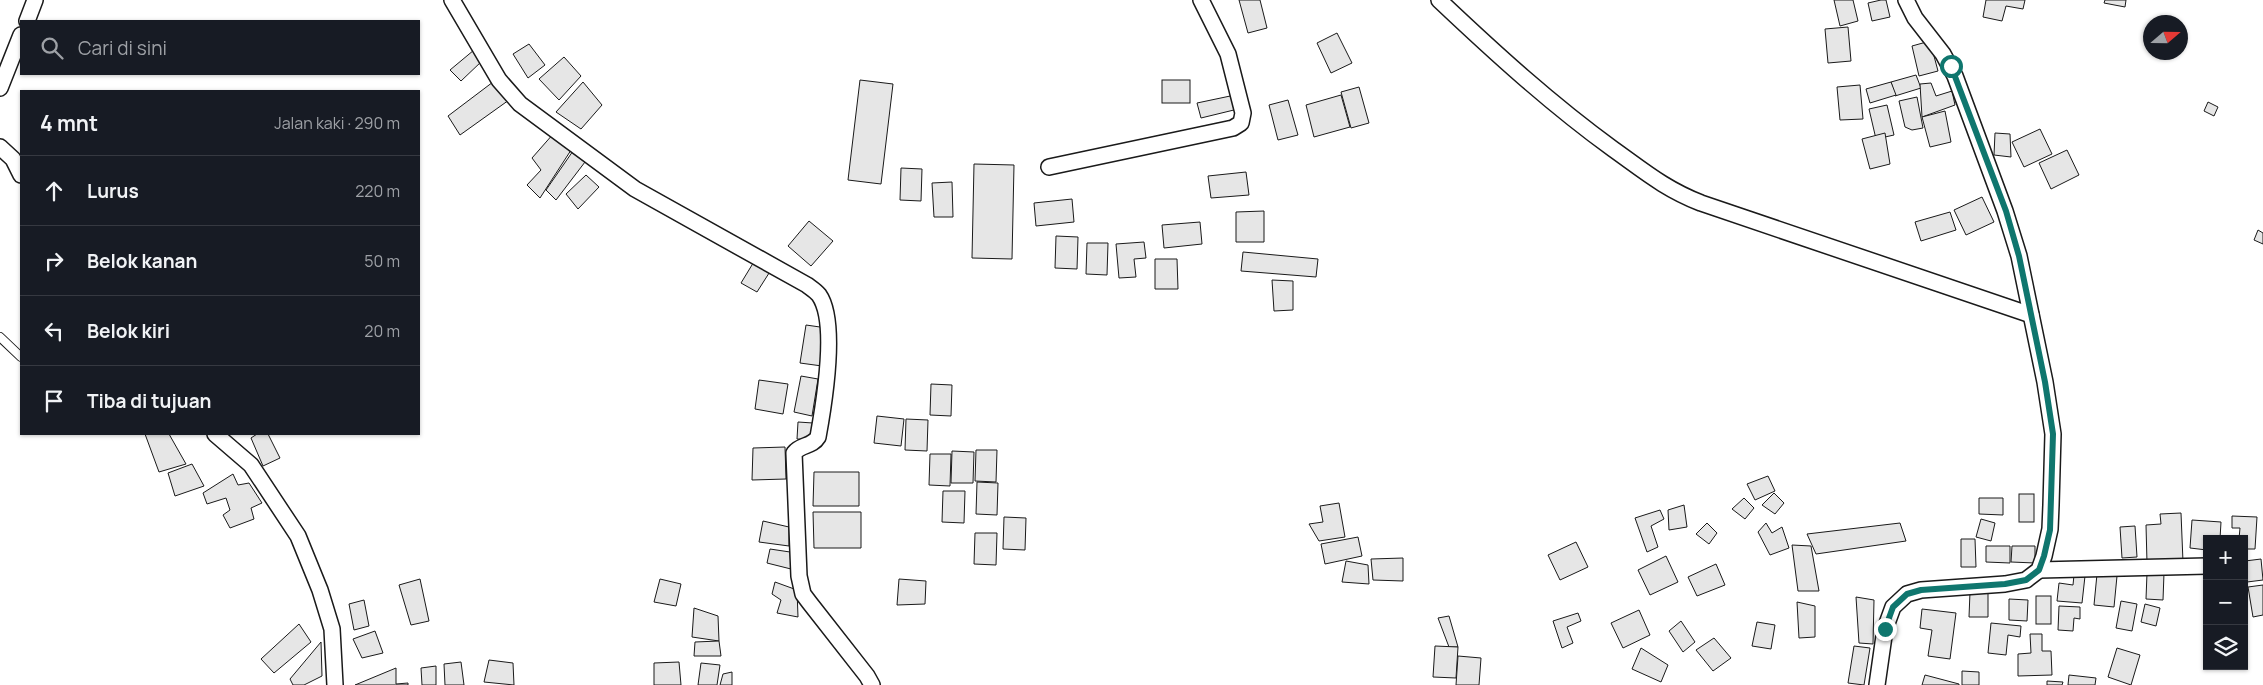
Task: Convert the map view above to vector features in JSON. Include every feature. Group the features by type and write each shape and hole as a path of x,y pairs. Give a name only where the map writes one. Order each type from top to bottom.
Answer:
{"street":[{"path":"27,20 35,0"},
{"path":"452,0 499,80 520,104 635,189 807,285 818,294 829,324 830,340 818,438 816,442 800,447 794,453 799,576 803,594 872,685"},
{"path":"1049,167 1233,128 1241,123 1243,113 1228,54 1201,0"},
{"path":"1439,0 1494,52 1571,118 1663,186 1701,203 2031,315"},
{"path":"1877,685 1885,629 1893,607 1907,594 1921,590 2005,584 2026,580 2039,570 2050,530 2053,434 2045,382 2019,256 2006,211 1955,76 1943,54 1915,18 1906,0"},
{"path":"0,88 20,38"},
{"path":"0,147 13,159 20,173"},
{"path":"217,435 251,465 298,536 320,590 332,629 335,685"},
{"path":"2039,570 2203,566"}],"lane":[{"path":"0,337 20,356"}],"building":[{"path":"1239,0 1260,0 1267,28 1248,33"},
{"path":"1834,0 1853,0 1858,21 1840,26"},
{"path":"1886,0 1890,17 1872,21 1868,3"},
{"path":"1986,0 2025,0 2023,9 2006,6 2002,21 1983,17"},
{"path":"2105,0 2126,0 2125,7 2104,3"},
{"path":"1848,27 1851,61 1828,63 1825,29"},
{"path":"1337,33 1352,63 1331,73 1317,43"},
{"path":"1930,41 1938,71 1919,76 1912,46"},
{"path":"529,44 545,65 528,78 513,54"},
{"path":"474,50 482,61 461,81 450,70"},
{"path":"564,57 581,76 559,100 539,79"},
{"path":"1916,75 1921,88 1895,96 1891,82"},
{"path":"860,80 893,84 881,184 848,180"},
{"path":"1162,80 1190,80 1190,103 1162,103"},
{"path":"493,82 509,100 460,135 448,116"},
{"path":"583,82 602,105 581,129 556,112"},
{"path":"1891,82 1896,95 1870,103 1866,89"},
{"path":"1931,83 1936,96 1952,91 1955,105 1922,117 1920,84"},
{"path":"1860,85 1863,119 1840,120 1837,87"},
{"path":"1359,87 1369,123 1351,128 1341,92"},
{"path":"1235,95 1238,109 1201,118 1197,103"},
{"path":"1341,95 1350,127 1314,137 1306,105"},
{"path":"1917,97 1923,128 1912,130 1905,127 1899,101"},
{"path":"1288,100 1298,135 1278,140 1269,105"},
{"path":"2208,102 2218,107 2214,116 2204,111"},
{"path":"1887,105 1894,135 1876,139 1869,109"},
{"path":"1945,111 1951,142 1930,147 1922,117"},
{"path":"2040,129 2052,154 2024,167 2012,142"},
{"path":"554,133 573,147 540,198 527,185 541,170 532,158"},
{"path":"1885,133 1890,164 1870,169 1862,139"},
{"path":"1995,133 2010,134 2011,157 1994,155"},
{"path":"2067,150 2079,175 2051,189 2039,163"},
{"path":"573,151 585,162 556,200 546,190"},
{"path":"974,164 1014,165 1012,259 972,258"},
{"path":"901,168 922,169 921,201 900,200"},
{"path":"1246,172 1249,195 1211,198 1208,176"},
{"path":"586,175 599,187 578,209 566,194"},
{"path":"952,182 953,217 934,217 932,183"},
{"path":"1982,197 1994,222 1966,235 1954,210"},
{"path":"1072,199 1074,222 1036,226 1034,203"},
{"path":"1264,211 1264,242 1236,242 1236,212"},
{"path":"1950,212 1956,230 1921,241 1915,222"},
{"path":"809,221 833,241 811,266 788,246"},
{"path":"1200,222 1202,244 1164,248 1162,225"},
{"path":"2258,230 2263,233 2263,244 2254,240"},
{"path":"1056,236 1078,237 1077,269 1055,268"},
{"path":"1144,242 1146,258 1134,259 1136,277 1119,278 1116,244"},
{"path":"1087,243 1108,243 1107,275 1086,274"},
{"path":"1243,252 1318,259 1316,277 1241,271"},
{"path":"1155,259 1177,259 1178,289 1155,289"},
{"path":"755,260 771,270 757,292 741,283"},
{"path":"1272,280 1293,281 1293,310 1274,311"},
{"path":"806,325 827,328 822,366 800,363"},
{"path":"801,376 818,379 812,416 794,412"},
{"path":"759,380 788,384 783,414 755,409"},
{"path":"931,384 952,385 951,416 930,415"},
{"path":"877,416 904,419 901,446 874,443"},
{"path":"906,419 928,420 927,451 905,450"},
{"path":"798,422 813,423 812,440 797,439"},
{"path":"145,435 170,435 186,464 159,472"},
{"path":"256,435 268,435 280,458 263,466 251,438"},
{"path":"785,447 786,479 752,480 753,448"},
{"path":"976,450 997,450 996,482 975,481"},
{"path":"952,451 974,452 973,483 951,483"},
{"path":"930,454 951,454 950,486 929,485"},
{"path":"192,464 204,486 175,496 168,473"},
{"path":"814,472 859,472 859,506 813,506"},
{"path":"233,474 238,485 249,483 262,503 251,508 254,519 230,528 223,515 230,510 226,498 207,504 203,493"},
{"path":"1768,476 1775,491 1755,500 1747,484"},
{"path":"977,482 998,483 997,515 976,514"},
{"path":"943,491 965,491 964,523 942,522"},
{"path":"1774,493 1784,503 1775,514 1762,505"},
{"path":"2019,494 2034,494 2034,522 2019,522"},
{"path":"1744,498 1754,508 1745,519 1732,509"},
{"path":"1979,498 2003,498 2003,515 1979,514"},
{"path":"1339,503 1345,537 1319,541 1309,524 1323,522 1320,506"},
{"path":"1684,505 1687,527 1669,530 1668,510"},
{"path":"1660,510 1664,519 1651,526 1658,547 1647,552 1635,518"},
{"path":"813,512 861,512 861,548 814,548"},
{"path":"2181,513 2183,562 2147,563 2146,525 2161,524 2160,514"},
{"path":"2232,516 2257,517 2255,549 2248,549 2248,535 2239,535 2240,528 2232,528"},
{"path":"1004,517 1026,518 1025,550 1003,549"},
{"path":"1981,519 1995,523 1991,541 1976,537"},
{"path":"2192,520 2221,522 2220,535 2203,535 2203,550 2190,548"},
{"path":"763,521 789,527 789,546 759,542"},
{"path":"1707,523 1717,533 1709,544 1696,534"},
{"path":"1766,523 1772,533 1782,527 1789,548 1770,555 1758,532"},
{"path":"1900,523 1906,541 1816,554 1807,534"},
{"path":"2135,526 2137,557 2122,558 2120,527"},
{"path":"975,533 997,533 996,565 974,564"},
{"path":"1358,537 1362,556 1325,564 1321,544"},
{"path":"1961,539 1975,539 1976,567 1961,567"},
{"path":"1576,542 1588,567 1560,580 1548,555"},
{"path":"1792,545 1811,546 1819,591 1798,591"},
{"path":"1986,546 2010,546 2010,563 1986,562"},
{"path":"2012,546 2035,546 2035,563 2011,562"},
{"path":"770,549 790,552 791,569 767,563"},
{"path":"1666,556 1678,582 1650,595 1638,570"},
{"path":"1403,558 1403,581 1373,580 1371,559"},
{"path":"2261,559 2263,580 2248,582 2248,561"},
{"path":"1346,561 1368,565 1369,584 1342,582"},
{"path":"1716,564 1725,585 1697,596 1688,577"},
{"path":"2147,573 2164,573 2163,600 2146,599"},
{"path":"2097,574 2117,576 2114,607 2094,605"},
{"path":"2074,575 2085,576 2082,603 2057,601 2059,583 2073,585"},
{"path":"420,579 429,621 411,625 399,585"},
{"path":"660,579 681,584 676,606 654,602"},
{"path":"899,579 926,581 925,604 897,605"},
{"path":"775,582 797,590 798,617 777,613 781,600 772,594"},
{"path":"2263,585 2263,615 2253,617 2248,587"},
{"path":"1970,592 1988,593 1988,617 1969,617"},
{"path":"2036,596 2051,596 2051,624 2036,624"},
{"path":"1856,597 1874,600 1873,644 1859,643"},
{"path":"2009,599 2028,600 2027,621 2009,620"},
{"path":"364,600 369,626 354,630 349,604"},
{"path":"2121,601 2137,604 2132,631 2116,628"},
{"path":"1797,602 1815,606 1815,637 1799,638"},
{"path":"2145,604 2160,608 2156,626 2141,622"},
{"path":"2059,606 2080,607 2080,619 2074,618 2073,631 2058,630"},
{"path":"694,608 718,616 719,641 692,637"},
{"path":"1922,609 1956,613 1950,659 1928,656 1932,630 1920,628"},
{"path":"1639,610 1650,635 1623,648 1611,623"},
{"path":"1578,613 1581,621 1567,627 1573,643 1562,648 1553,621"},
{"path":"1449,616 1458,647 1449,647 1438,618"},
{"path":"1681,621 1695,642 1683,652 1669,631"},
{"path":"1757,622 1775,625 1771,649 1752,646"},
{"path":"1991,623 2021,626 2020,637 2008,635 2006,655 1988,653"},
{"path":"299,624 311,642 274,673 261,659"},
{"path":"375,631 383,653 362,658 353,639"},
{"path":"2030,634 2042,634 2042,651 2051,651 2052,675 2018,676 2018,654 2031,653"},
{"path":"1714,638 1731,658 1713,671 1696,650"},
{"path":"719,641 721,656 694,656 695,642"},
{"path":"321,642 322,676 304,685 293,685 290,679"},
{"path":"1435,646 1458,647 1456,678 1433,677"},
{"path":"1854,646 1870,648 1864,685 1848,683"},
{"path":"1641,648 1668,665 1661,682 1632,669"},
{"path":"2117,648 2140,655 2131,685 2108,677"},
{"path":"1458,656 1481,658 1479,685 1456,685"},
{"path":"489,660 513,663 514,685 484,682"},
{"path":"461,662 464,685 445,685 444,664"},
{"path":"679,662 681,685 654,685 654,663"},
{"path":"701,663 720,665 717,685 698,685"},
{"path":"436,666 436,685 422,685 421,668"},
{"path":"396,668 396,684 408,683 408,685 355,685"},
{"path":"1962,671 1979,672 1979,685 1962,685"},
{"path":"732,672 732,685 720,685 723,674"},
{"path":"1925,675 1959,684 1959,685 1922,685"},
{"path":"2069,675 2096,678 2095,685 2068,685"},
{"path":"2047,681 2063,682 2062,685 2047,685"}],"route":[{"path":"1885,629 1893,607 1907,594 1921,590 2005,584 2026,580 2039,570 2050,530 2053,434 2045,382 2019,256 2006,211 1951,66"}]}
